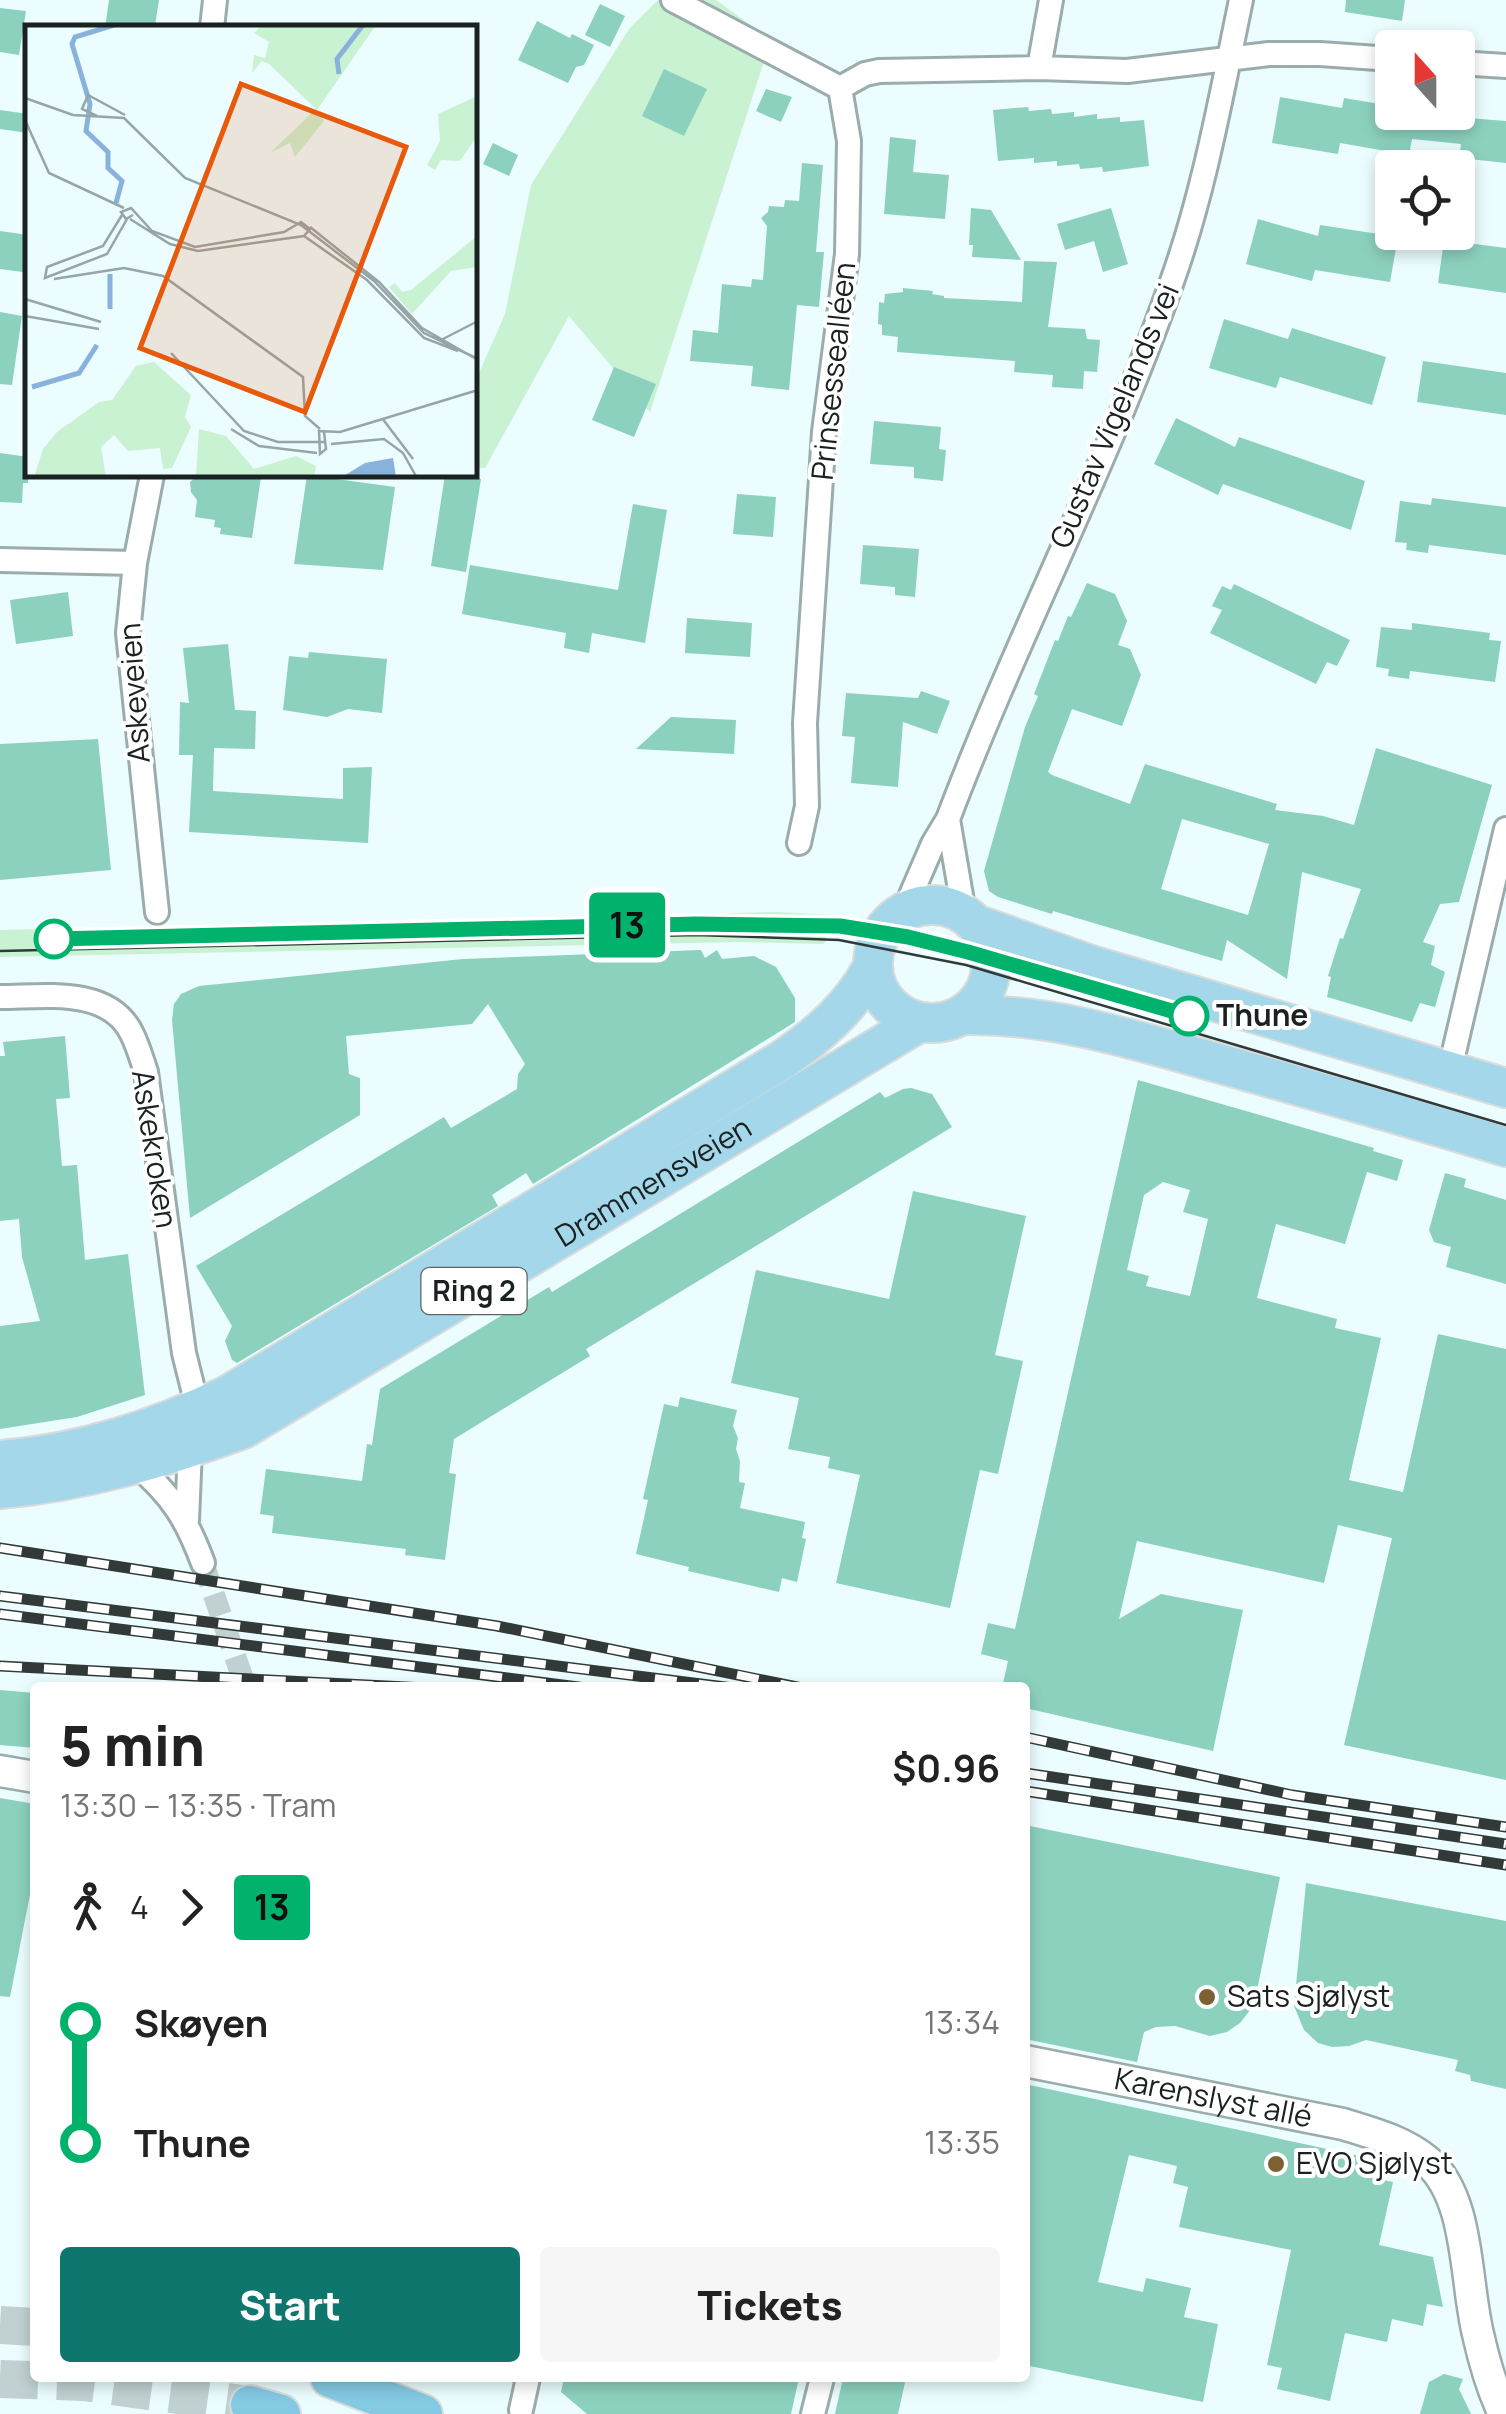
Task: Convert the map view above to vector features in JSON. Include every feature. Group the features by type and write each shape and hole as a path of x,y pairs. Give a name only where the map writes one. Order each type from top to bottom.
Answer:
{"highway":[{"path":"340,2382 423,2414"}],"main road":[{"path":"971,919 989,946 991,972 976,1004 962,1015 938,1023 902,1016 887,1004 876,987 872,968 878,938 889,922 904,911 939,904 1094,966 1506,1088"},
{"name":"Drammensveien","path":"0,1460 92,1445 156,1428 255,1380 782,1060 841,1012 872,968"},
{"path":"962,1015 1031,1018 1121,1036 1506,1148"},
{"name":"Drammensveien","path":"0,1489 136,1465 243,1429 920,1022"}],"street":[{"path":"212,25 215,0"},
{"path":"673,0 840,88 865,74 880,71 1127,71 1229,59 1320,54 1375,58"},
{"path":"1038,68 1051,0"},
{"name":"Gustav Vigelands vei","path":"904,911 948,819 1014,652 1127,398 1170,287 1190,228 1241,0"},
{"path":"1475,64 1506,66"},
{"name":"Prinsessealléen","path":"798,843 808,806 805,723 824,432 848,254 849,140 840,88"},
{"name":"Askeveien","path":"151,478 134,562 129,619 130,663 157,912"},
{"path":"0,560 134,562"},
{"path":"948,819 971,919"},
{"path":"1450,1070 1506,829"},
{"name":"Askekroken","path":"0,997 65,997 100,1002 116,1012 131,1031 146,1072 184,1353 198,1409"},
{"path":"187,1520 190,1449"},
{"path":"136,1465 187,1520 203,1563"},
{"path":"0,1771 30,1776"},
{"name":"Karenslyst allé","path":"1030,2062 1343,2124 1388,2138 1428,2162 1441,2175 1456,2210 1477,2332 1504,2414"},
{"path":"521,2410 527,2382"},
{"path":"813,2414 821,2382"}],"green space":[{"path":"658,0 716,0 771,40 650,412 569,316 485,468 478,468 478,375 505,314 531,185 629,29"},
{"path":"777,912 834,915 834,920 827,921 823,944 738,942 0,957 0,930"}],"building":[{"path":"109,0 159,0 155,25 105,25"},
{"path":"1346,0 1405,0 1402,21 1345,12"},
{"path":"600,4 625,16 610,47 585,35"},
{"path":"0,8 26,11 19,55 0,52"},
{"path":"537,21 594,45 584,65 576,67 568,83 518,60"},
{"path":"664,69 707,89 684,136 642,116"},
{"path":"766,89 792,97 781,122 756,111"},
{"path":"1280,97 1342,108 1344,98 1375,103 1375,130 1475,130 1475,119 1506,121 1506,163 1475,160 1475,150 1460,150 1461,144 1412,139 1410,150 1340,143 1338,154 1272,143"},
{"path":"1028,107 1029,111 1051,109 1052,114 1074,112 1074,117 1097,114 1097,119 1120,117 1120,122 1144,120 1149,166 1103,172 1102,167 1080,169 1079,164 1057,166 1057,161 1034,163 1034,158 998,161 993,110"},
{"path":"0,110 25,114 25,133 0,129"},
{"path":"890,137 916,140 913,172 949,175 945,219 884,214"},
{"path":"493,143 518,155 509,176 483,164"},
{"path":"802,163 823,165 816,252 824,252 819,307 797,305 789,390 751,386 753,366 690,361 693,330 718,333 722,284 751,287 752,279 763,280 767,226 761,218 769,206 784,207 785,200 799,201"},
{"path":"971,208 991,210 1021,260 972,257"},
{"path":"1111,208 1128,264 1103,272 1094,241 1065,250 1057,224"},
{"path":"1258,219 1318,236 1320,225 1375,233 1375,250 1396,250 1390,282 1315,270 1312,281 1246,264"},
{"path":"0,231 25,235 23,272 0,269"},
{"path":"1475,244 1506,248 1506,293 1438,283 1443,250 1475,250"},
{"path":"1024,261 1057,262 1048,327 1085,329 1087,339 1100,340 1097,372 1084,371 1083,389 1052,387 1053,375 1014,372 1015,361 897,352 898,337 882,335 879,302 884,303 885,294 903,292 903,288 933,291 932,294 944,298 1022,302"},
{"path":"0,312 22,316 12,385 0,384"},
{"path":"1224,319 1288,339 1292,328 1386,357 1372,405 1280,377 1276,388 1209,368"},
{"path":"1423,361 1506,373 1506,415 1417,402"},
{"path":"614,367 656,384 634,437 592,420"},
{"path":"1176,418 1235,447 1239,437 1365,481 1351,530 1223,484 1218,495 1154,464"},
{"path":"874,421 941,427 939,449 946,450 943,481 914,478 914,467 870,464"},
{"path":"0,453 25,457 28,483 23,483 22,503 0,502"},
{"path":"195,478 261,478 252,538 220,534 221,528 214,527 215,520 195,517 197,500 190,482"},
{"path":"307,478 395,487 383,570 294,564"},
{"path":"445,478 481,479 466,572 431,566"},
{"path":"737,494 776,497 773,537 733,534"},
{"path":"1432,498 1506,507 1506,555 1429,545 1428,553 1406,550 1407,543 1395,542 1400,501 1431,505"},
{"path":"633,504 667,510 645,643 592,633 589,653 564,648 566,633 462,614 470,565 618,590"},
{"path":"863,545 919,549 915,597 895,595 895,587 860,584"},
{"path":"1087,583 1115,594 1127,621 1118,645 1130,649 1141,675 1122,726 1072,709 1048,772 1052,775 1130,804 1145,764 1277,804 1275,810 1323,816 1354,825 1376,748 1492,785 1459,902 1440,904 1423,942 1435,946 1431,965 1445,972 1435,1007 1420,1003 1412,1022 1327,997 1331,977 1328,976 1361,889 1302,872 1287,979 1227,940 1222,961 1053,911 1052,914 989,891 984,871 1025,727 1038,696 1034,694 1055,640 1058,641 1068,616 1071,617","holes":["1182,819 1269,844 1248,915 1161,889"]},
{"path":"1234,584 1350,640 1337,666 1327,662 1316,684 1210,633 1222,610 1212,606 1222,586 1231,590"},
{"path":"68,592 73,636 16,644 10,600"},
{"path":"687,618 752,623 750,657 685,653"},
{"path":"1412,623 1490,633 1489,640 1501,641 1495,682 1410,671 1409,679 1388,676 1389,669 1376,667 1381,627 1412,630"},
{"path":"228,644 235,710 256,711 255,749 214,748 213,791 343,799 343,768 372,767 368,843 189,832 193,755 179,755 180,702 189,703 183,648"},
{"path":"309,652 387,659 382,713 348,709 327,717 283,710 289,656 308,658"},
{"path":"921,691 950,701 937,734 903,722 898,787 851,783 855,737 842,736 846,693 918,698"},
{"path":"671,717 736,720 734,754 636,749"},
{"path":"98,739 111,870 0,880 0,744"},
{"path":"701,950 705,958 717,950 722,959 754,956 776,967 795,998 795,1022 533,1184 526,1173 492,1195 498,1206 237,1363 232,1360 225,1341 232,1326 196,1266 444,1117 451,1128 517,1089 518,1074 525,1064 488,1004 472,1024 346,1036 349,1074 360,1078 360,1115 190,1218 172,1020 174,1004 181,994 199,986 463,959"},
{"path":"65,1036 70,1098 56,1099 62,1166 77,1165 85,1260 128,1254 145,1395 77,1417 0,1429 0,1326 40,1321 22,1257 19,1219 0,1221 0,1056 5,1056 3,1042"},
{"path":"1138,1080 1374,1148 1373,1151 1403,1160 1397,1181 1367,1172 1345,1244 1276,1224 1257,1298 1337,1319 1335,1328 1381,1338 1349,1480 1403,1492 1438,1334 1506,1349 1506,1780 1344,1745 1392,1538 1338,1525 1324,1583 1137,1541 1119,1619 1161,1594 1243,1610 1213,1751 1030,1709 1030,1682 1003,1682 1008,1661 981,1654 988,1623 1015,1629","holes":["1163,1182 1190,1190 1183,1212 1208,1219 1190,1296 1146,1286 1149,1276 1127,1270 1144,1195"]},
{"path":"911,1088 932,1094 952,1127 586,1349 590,1356 454,1439 449,1473 456,1474 445,1560 405,1555 406,1549 272,1533 274,1516 260,1514 266,1469 362,1481 380,1389 549,1287 552,1292 880,1092 885,1098"},
{"path":"1445,1173 1466,1179 1464,1187 1506,1200 1506,1284 1446,1267 1451,1247 1434,1242 1429,1230"},
{"path":"913,1191 1026,1216 995,1355 1023,1361 998,1474 980,1470 950,1608 836,1583 860,1475 828,1468 830,1457 788,1449 799,1398 731,1383 756,1270 889,1299"},
{"path":"680,1397 737,1410 733,1426 738,1438 739,1482 745,1483 740,1508 805,1522 802,1538 806,1539 797,1582 782,1578 779,1592 688,1571 689,1567 636,1554 648,1500 643,1499 664,1404 678,1407"},
{"path":"0,1690 30,1693 30,1748 0,1745"},
{"path":"0,1798 30,1803 30,1894 10,1997 0,1996"},
{"path":"1030,1826 1280,1877 1254,2005 1227,2032 1210,2036 1175,2026 1144,2032 1137,2062 1030,2040"},
{"path":"1306,1883 1506,1921 1506,2089 1471,2081 1470,2075 1455,2071 1458,2060 1366,2040 1332,2047 1318,2043 1304,2030 1294,2006"},
{"path":"1030,2085 1360,2156 1358,2164 1377,2168 1379,2179 1393,2182 1379,2245 1433,2257 1443,2307 1427,2304 1423,2326 1392,2319 1387,2342 1345,2333 1330,2401 1277,2389 1282,2368 1267,2365 1291,2250 1179,2227 1188,2187 1173,2183 1177,2166 1129,2155 1098,2282 1143,2292 1146,2278 1191,2288 1184,2317 1218,2324 1203,2402 1030,2366"},
{"path":"1444,2374 1463,2379 1459,2389 1471,2414 1420,2414 1429,2382"},
{"path":"563,2382 798,2382 791,2414 587,2414 561,2392"},
{"path":"842,2382 905,2382 898,2414 835,2414"}],"tunnel":[{"path":"203,1563 244,1682"},
{"path":"0,2325 30,2327"},
{"path":"0,2379 30,2380"},
{"path":"84,2382 250,2405"}],"tram line":[{"name":"13","path":"54,939 697,924 840,926 968,952 1189,1016"},
{"path":"0,951 697,935 839,940 966,965 1506,1125"}],"railway":[{"path":"0,1548 497,1626 772,1682"},
{"path":"0,1596 685,1682"},
{"path":"0,1614 538,1682"},
{"path":"0,1666 309,1682"},
{"path":"1030,1738 1292,1795 1506,1827"},
{"path":"1030,1774 1506,1844"},
{"path":"1030,1792 1506,1865"}],"place":[{"name":"Thune","path":"1189,1016"},
{"name":"Sats Sjølyst","path":"1207,1997"},
{"name":"EVO Sjølyst","path":"1276,2164"}]}
